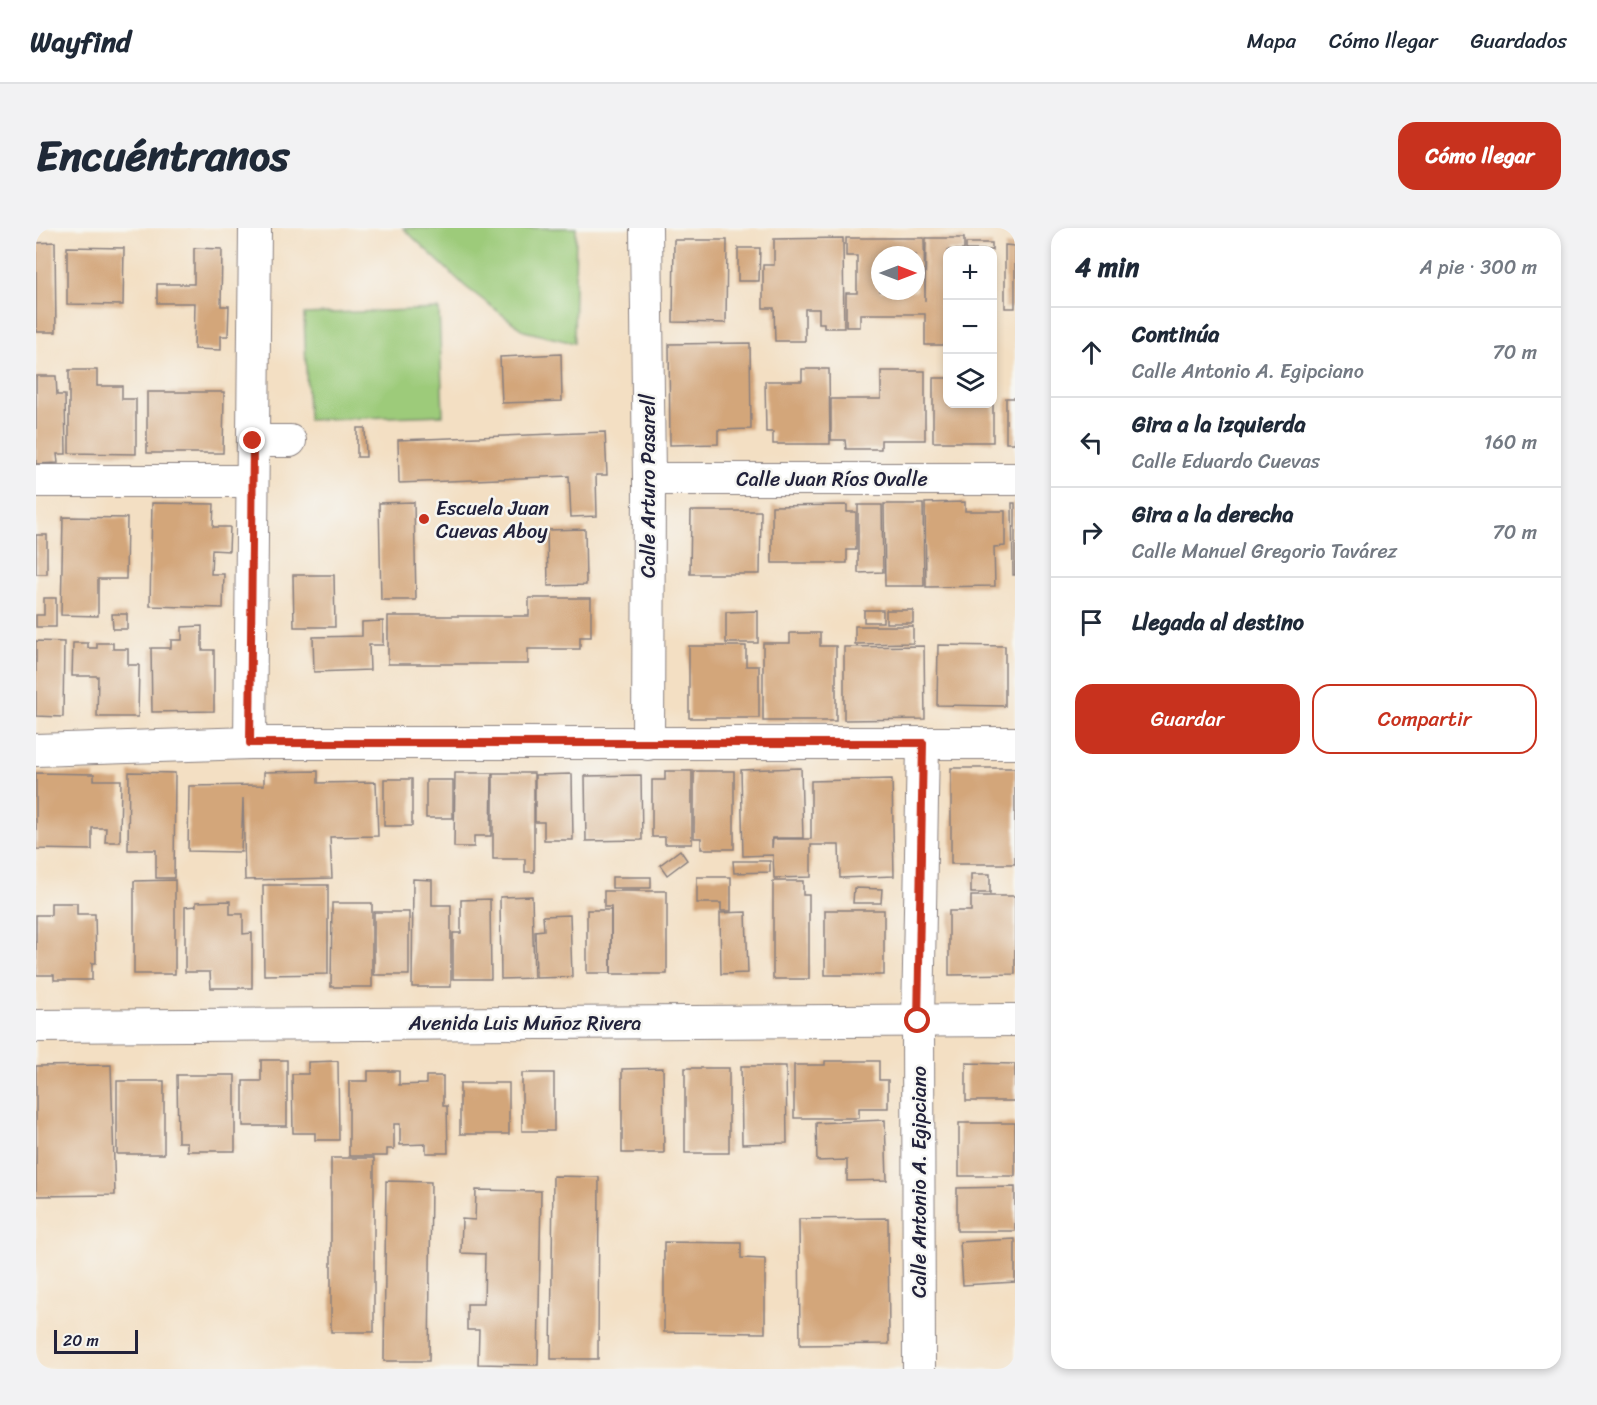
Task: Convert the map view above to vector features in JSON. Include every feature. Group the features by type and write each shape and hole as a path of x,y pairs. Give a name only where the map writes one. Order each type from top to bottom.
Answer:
{"street":[{"path":"250,743 255,228"},
{"name":"Calle Arturo Pasarell","path":"646,228 649,479 648,744"},
{"path":"253,441 290,441"},
{"name":"Calle Juan Ríos Ovalle","path":"649,479 1015,479"},
{"path":"36,481 252,481"},
{"path":"36,750 250,743 1015,743"},
{"name":"Calle Antonio A. Egipciano","path":"919,1369 918,1021 923,743"},
{"name":"Avenida Luis Muñoz Rivera","path":"36,1026 1015,1020"}],"green space":[{"path":"403,228 576,228 574,343 524,331 466,287"},
{"path":"439,309 443,415 308,420 304,314"}],"building":[{"path":"843,238 844,328 824,328 824,323 819,323 819,309 805,309 805,341 775,341 774,308 763,308 763,265 774,265 774,239"},
{"path":"846,238 924,238 924,246 871,246 871,300 925,301 926,238 964,238 964,246 943,246 943,345 925,345 925,314 860,314 860,327 846,327 846,293 857,293 857,256 846,256"},
{"path":"674,240 727,240 726,323 673,322"},
{"path":"55,242 56,332 36,332 36,243"},
{"path":"966,243 992,243 992,246 966,246"},
{"path":"1005,245 1015,246 1015,308 1005,308"},
{"path":"67,247 124,248 123,305 67,304"},
{"path":"194,248 222,249 221,306 229,306 228,336 221,336 221,350 194,349 195,303 157,303 157,284 194,284"},
{"path":"738,248 760,248 759,281 738,281"},
{"path":"750,343 751,429 718,430 718,444 670,445 669,344"},
{"path":"561,354 562,401 502,403 500,357"},
{"path":"802,369 829,369 830,444 773,444 773,432 766,432 765,381 802,381"},
{"path":"69,370 97,370 97,386 122,386 122,399 136,399 136,454 69,453"},
{"path":"881,371 925,371 925,440 881,440 881,449 846,449 845,440 831,440 831,399 881,399"},
{"path":"36,376 56,376 57,395 65,395 66,454 57,454 58,463 36,464"},
{"path":"933,378 943,378 943,408 993,408 993,442 933,442"},
{"path":"147,392 224,392 223,453 147,453"},
{"path":"1006,398 1015,398 1015,443 1006,443"},
{"path":"357,428 365,428 366,457 357,457"},
{"path":"605,432 607,475 596,475 597,516 571,517 569,476 399,483 398,440"},
{"path":"414,502 416,600 381,600 379,503"},
{"path":"965,502 965,511 1005,511 1005,546 994,547 995,586 926,587 925,503"},
{"path":"152,503 214,504 213,527 230,527 229,551 212,550 211,574 224,574 223,608 150,606"},
{"path":"1012,503 1015,503 1015,575 1013,575"},
{"path":"884,504 923,504 924,586 885,586"},
{"path":"847,505 847,512 856,512 856,550 847,550 847,563 772,563 772,506"},
{"path":"858,505 882,505 883,572 858,573"},
{"path":"691,511 761,511 760,574 690,574"},
{"path":"63,517 127,518 126,579 98,579 98,616 61,615"},
{"path":"585,529 586,585 548,586 547,530"},
{"path":"36,535 47,535 47,574 36,574"},
{"path":"293,575 334,575 335,627 294,627"},
{"path":"44,598 56,598 56,627 36,627 36,615 44,615"},
{"path":"529,598 591,598 591,637 580,637 580,649 528,649 528,664 388,664 388,616 529,616"},
{"path":"864,610 883,610 883,622 864,622"},
{"path":"886,610 913,610 913,623 886,623"},
{"path":"758,611 758,643 726,643 726,612"},
{"path":"112,614 127,614 127,629 113,629"},
{"path":"383,621 383,645 369,645 370,670 314,672 313,637 362,636 362,622"},
{"path":"202,626 202,650 214,650 214,711 152,712 151,648 171,648 171,640 182,640 182,627"},
{"path":"855,626 913,626 913,643 855,644"},
{"path":"790,633 820,633 820,646 836,646 836,721 763,721 763,643 790,643"},
{"path":"36,641 64,642 63,717 36,716"},
{"path":"73,643 88,643 88,648 97,648 97,643 113,643 113,649 128,649 128,665 139,665 138,717 97,717 98,676 72,676"},
{"path":"938,645 1005,646 1005,706 937,705"},
{"path":"689,646 746,646 746,666 759,666 759,718 689,718"},
{"path":"924,646 925,719 844,720 844,647"},
{"path":"801,768 803,838 772,838 772,848 773,839 811,839 811,781 892,779 894,876 840,878 839,845 811,845 811,877 774,878 773,855 743,856 741,770"},
{"path":"951,768 1015,768 1015,864 951,864"},
{"path":"318,771 318,783 376,782 378,836 330,837 332,878 245,880 243,798 241,852 188,851 189,786 264,785 264,772"},
{"path":"665,771 692,771 692,844 665,844 665,837 652,837 652,780 665,780"},
{"path":"694,771 734,771 734,849 701,849 701,838 694,838"},
{"path":"129,772 175,773 174,878 156,878 156,850 128,850"},
{"path":"36,773 94,774 94,780 121,780 120,842 105,842 106,828 92,828 92,850 36,849"},
{"path":"455,773 492,773 491,836 474,836 474,847 454,847"},
{"path":"493,773 534,773 534,872 525,872 525,859 493,859"},
{"path":"572,774 573,840 544,840 544,822 535,822 535,775"},
{"path":"641,775 642,840 586,841 585,776"},
{"path":"384,779 412,779 412,826 384,826"},
{"path":"426,780 453,780 453,818 426,818"},
{"path":"680,850 687,860 667,875 660,865"},
{"path":"733,861 770,861 770,872 734,873"},
{"path":"971,874 990,874 990,893 971,893"},
{"path":"612,877 651,877 651,888 612,888"},
{"path":"697,877 731,877 731,911 721,911 721,903 697,903"},
{"path":"413,879 432,880 432,905 451,905 451,987 412,987"},
{"path":"175,880 175,974 134,974 134,881"},
{"path":"773,881 803,881 803,895 809,895 809,979 773,979"},
{"path":"263,885 328,885 328,974 264,975"},
{"path":"854,888 882,889 881,903 853,903"},
{"path":"604,891 667,891 667,974 611,974 611,907 604,907"},
{"path":"532,896 534,978 501,979 500,897"},
{"path":"971,896 1015,896 1015,974 949,975 949,911 971,911"},
{"path":"490,899 491,979 453,979 453,933 461,933 461,900"},
{"path":"230,901 230,914 243,914 243,934 252,933 252,988 211,988 210,972 185,972 185,907 196,906 196,902"},
{"path":"51,903 77,903 77,914 95,914 96,963 92,963 92,980 54,980 54,975 36,975 36,915 51,915"},
{"path":"332,903 372,903 372,987 331,987"},
{"path":"587,910 611,910 611,973 587,973"},
{"path":"825,910 884,910 884,975 825,975"},
{"path":"374,912 409,912 409,975 374,975"},
{"path":"746,912 748,973 721,974 720,913"},
{"path":"570,915 572,977 536,978 535,931 544,930 543,916"},
{"path":"261,1060 287,1060 287,1126 243,1126 243,1081 261,1081"},
{"path":"338,1061 339,1140 315,1140 315,1133 293,1133 292,1074 308,1074 308,1062"},
{"path":"825,1061 879,1061 879,1080 888,1080 888,1108 859,1108 859,1118 794,1118 794,1065 825,1065"},
{"path":"966,1063 1015,1064 1015,1101 966,1101"},
{"path":"111,1065 115,1195 36,1196 36,1066"},
{"path":"741,1066 786,1066 787,1143 742,1144"},
{"path":"663,1068 664,1153 622,1153 622,1069"},
{"path":"685,1068 729,1068 729,1153 685,1153"},
{"path":"368,1071 399,1071 399,1085 426,1084 426,1076 443,1076 443,1106 447,1106 448,1153 426,1153 426,1144 400,1145 400,1124 394,1124 394,1149 387,1149 387,1156 349,1156 349,1081 368,1081"},
{"path":"522,1073 554,1073 554,1131 522,1131"},
{"path":"177,1075 235,1075 235,1151 187,1151 187,1142 178,1142"},
{"path":"117,1081 164,1081 164,1154 117,1154"},
{"path":"460,1083 509,1083 509,1134 460,1134"},
{"path":"885,1120 887,1180 847,1181 847,1160 817,1161 816,1123"},
{"path":"959,1123 1015,1123 1015,1176 959,1176"},
{"path":"331,1158 374,1158 374,1332 331,1332"},
{"path":"553,1176 599,1177 598,1359 551,1359"},
{"path":"386,1181 431,1182 429,1361 384,1361"},
{"path":"1015,1187 1015,1231 957,1231 957,1188"},
{"path":"476,1190 541,1191 538,1365 478,1364 479,1330 467,1330 467,1304 484,1304 485,1254 461,1253 462,1219 475,1220"},
{"path":"888,1218 889,1344 800,1345 799,1219"},
{"path":"1015,1239 1015,1282 963,1285 960,1242"},
{"path":"664,1242 741,1243 741,1258 765,1259 765,1333 664,1332"}],"place":[{"name":"Escuela Juan Cuevas Aboy","path":"424,519"}],"route":[{"path":"253,441 250,743 923,743 918,1021"}]}
